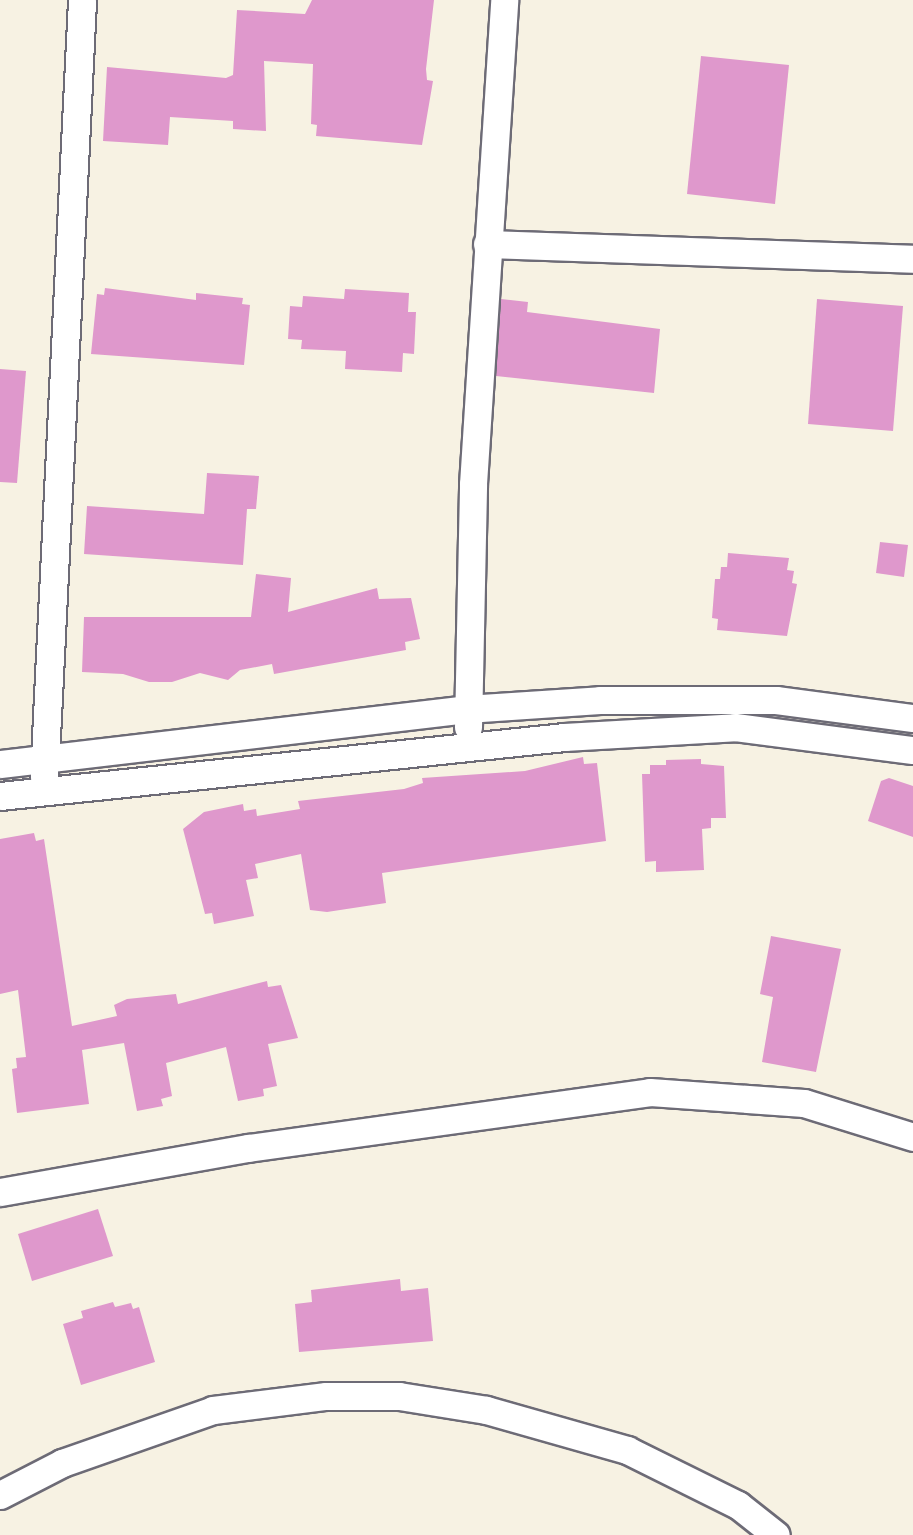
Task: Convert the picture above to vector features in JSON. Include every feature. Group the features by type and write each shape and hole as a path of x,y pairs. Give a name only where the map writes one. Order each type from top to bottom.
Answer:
{"street":[{"path":"46,791 43,759 82,0"},
{"path":"471,747 466,710 487,244 504,0"},
{"path":"487,244 913,259"},
{"path":"0,764 466,710 736,698 853,706 913,718"},
{"path":"0,796 471,747 735,728 913,750"},
{"path":"0,1192 248,1148 650,1092 804,1103 913,1137"},
{"path":"0,1495 62,1463 213,1410 326,1396 399,1396 486,1410 627,1450 738,1505 776,1535"}],"building":[{"path":"312,0 434,0 426,69 427,80 433,81 422,145 316,136 317,125 311,124 313,64 264,61 266,131 233,129 233,121 170,117 168,145 103,141 107,67 226,78 233,75 237,10 305,14"},
{"path":"701,56 789,65 775,204 687,194"},
{"path":"105,288 196,300 196,293 243,298 242,304 250,305 244,365 91,354 97,294 104,295"},
{"path":"345,289 409,293 408,312 416,312 414,354 403,353 402,372 345,369 346,351 301,349 302,340 288,339 290,306 302,307 303,296 344,299"},
{"path":"501,299 528,302 527,312 660,329 654,393 496,376"},
{"path":"817,299 903,306 893,431 808,424"},
{"path":"0,369 26,371 17,483 0,482"},
{"path":"207,473 259,476 256,509 247,509 243,565 84,554 87,506 204,514"},
{"path":"880,542 908,545 904,577 876,573"},
{"path":"728,553 789,558 787,570 794,571 792,583 797,584 787,636 717,630 718,619 712,618 715,579 720,579 721,567 727,567"},
{"path":"256,574 291,578 288,612 377,588 379,599 411,598 420,639 405,642 406,650 274,674 272,664 240,670 228,680 200,673 172,682 149,682 123,674 82,672 84,617 251,617"},
{"path":"583,757 584,764 597,763 606,841 382,873 386,903 327,912 310,910 301,854 255,864 258,878 246,880 254,916 214,924 212,913 205,914 183,829 204,812 243,804 244,811 256,809 257,816 300,809 298,801 404,789 423,783 422,778 525,771"},
{"path":"701,759 701,764 724,766 726,818 711,818 711,828 702,829 704,870 656,872 656,861 645,862 642,774 650,774 650,765 666,765 666,760"},
{"path":"889,778 913,786 913,837 868,821 881,781"},
{"path":"34,833 36,841 44,839 72,1026 117,1016 114,1005 127,999 176,994 178,1004 267,981 268,987 281,985 298,1038 268,1044 277,1086 263,1089 264,1096 238,1101 226,1047 166,1063 172,1096 161,1099 163,1106 137,1111 124,1043 82,1050 89,1104 17,1113 12,1069 17,1068 16,1058 26,1057 18,990 0,994 0,839"},
{"path":"771,936 841,949 816,1072 762,1062 773,997 760,994"},
{"path":"98,1209 113,1256 32,1281 18,1234"},
{"path":"400,1279 401,1291 428,1288 433,1341 299,1352 295,1304 312,1302 311,1290"},
{"path":"113,1302 115,1307 131,1303 133,1309 139,1307 155,1362 81,1385 63,1324 83,1318 81,1311"}]}
